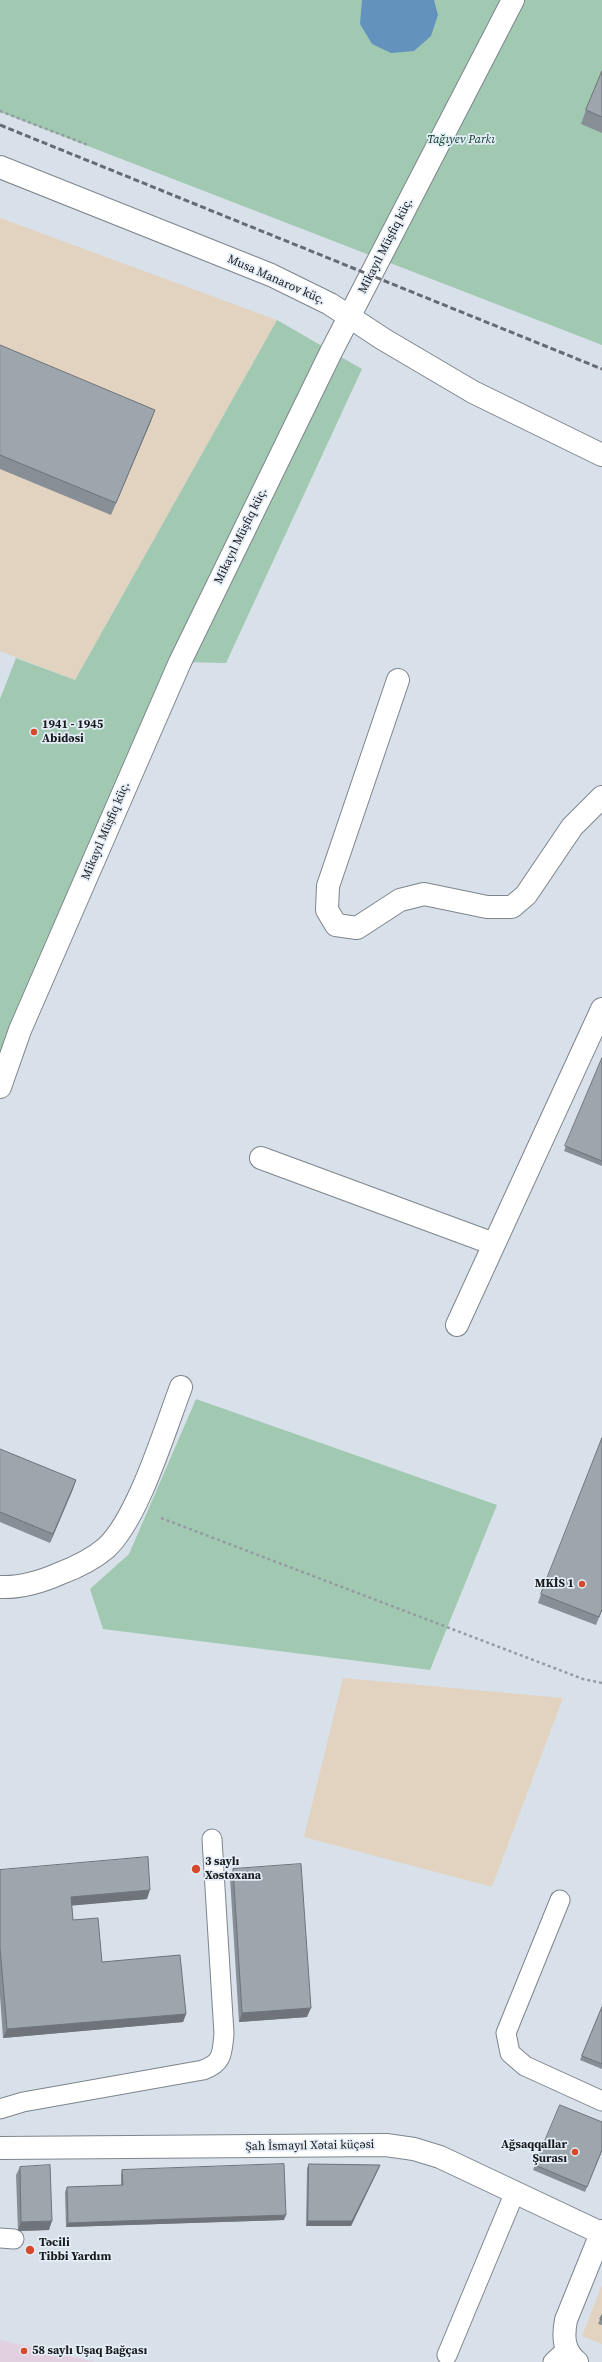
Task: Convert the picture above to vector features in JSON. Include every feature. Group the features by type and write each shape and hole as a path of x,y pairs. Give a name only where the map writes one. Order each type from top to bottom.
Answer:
{"street":[{"name":"Mikayıl Müşfiq küç.","path":"0,1087 20,1030 180,662 331,352 513,0"},
{"name":"Musa Manarov küç.","path":"0,167 272,275 318,298 473,392 602,455"},
{"path":"398,680 328,886 327,910 336,925 357,928 400,900 424,894 487,907 512,907 526,896 572,827 602,797"},
{"path":"458,1325 602,1009"},
{"path":"261,1158 494,1244"},
{"path":"0,1587 18,1588 52,1577 81,1565 106,1548 121,1530 134,1507 181,1386"},
{"name":"Şah İsmayıl Xətai küçəsi","path":"0,2148 386,2145 414,2149 440,2157 601,2232"},
{"path":"565,2358 563,2333 566,2320 601,2232"}],"lane":[{"path":"0,2109 23,2102 203,2070 214,2066 222,2054 224,2034 212,1839"},
{"path":"560,1900 506,2033 510,2053 525,2066 602,2101"},
{"path":"447,2355 515,2192"}],"path":[{"path":"0,111 88,145"},
{"path":"134,1507 583,1680 602,1683"}],"shaded area":[{"path":"0,218 277,320 75,680 0,651"},
{"path":"343,1678 563,1698 492,1887 304,1837"},
{"path":"602,2285 602,2344 582,2336"},
{"name":"58 saylı Uşaq Bağçası","path":"0,2340 96,2362 0,2362"}],"green space":[{"name":"Tağıyev Parkı","path":"0,0 602,0 602,345 0,112"},
{"path":"277,320 362,369 226,663 180,662 0,1087 0,699 16,658 75,680"},
{"path":"196,1399 497,1505 430,1670 103,1629 90,1589 129,1554"}],"water":[{"path":"362,0 434,0 438,15 431,36 414,51 391,53 372,44 360,24"}],"building":[{"path":"602,71 602,117 586,110"},
{"path":"0,345 155,410 116,503 0,455"},
{"path":"602,1058 602,1161 565,1146"},
{"path":"602,1438 602,1609 599,1617 541,1594"},
{"path":"0,1449 76,1480 53,1534 0,1512"},
{"path":"148,1857 150,1890 71,1897 73,1920 98,1918 102,1962 180,1955 186,2014 7,2029 0,1948 0,1870"},
{"path":"301,1864 311,2008 242,2013 233,1869"},
{"path":"602,2007 602,2064 582,2056"},
{"path":"560,2105 602,2122 602,2150 587,2187 535,2165"},
{"path":"284,2164 286,2215 68,2223 67,2187 123,2185 122,2170"},
{"path":"309,2164 380,2165 352,2221 308,2221"},
{"path":"50,2165 52,2221 21,2222 20,2167"}],"railway":[{"path":"0,125 602,369"}],"place":[{"name":"1941 - 1945 Abidəsi","path":"34,732"},
{"name":"MKİS 1","path":"582,1584"},
{"name":"3 saylı Xəstəxana","path":"196,1869"},
{"name":"Ağsaqqallar Şurası","path":"575,2152"},
{"name":"Təcili Tibbi Yardım","path":"30,2250"},
{"name":"58 saylı Uşaq Bağçası","path":"24,2351"}]}
